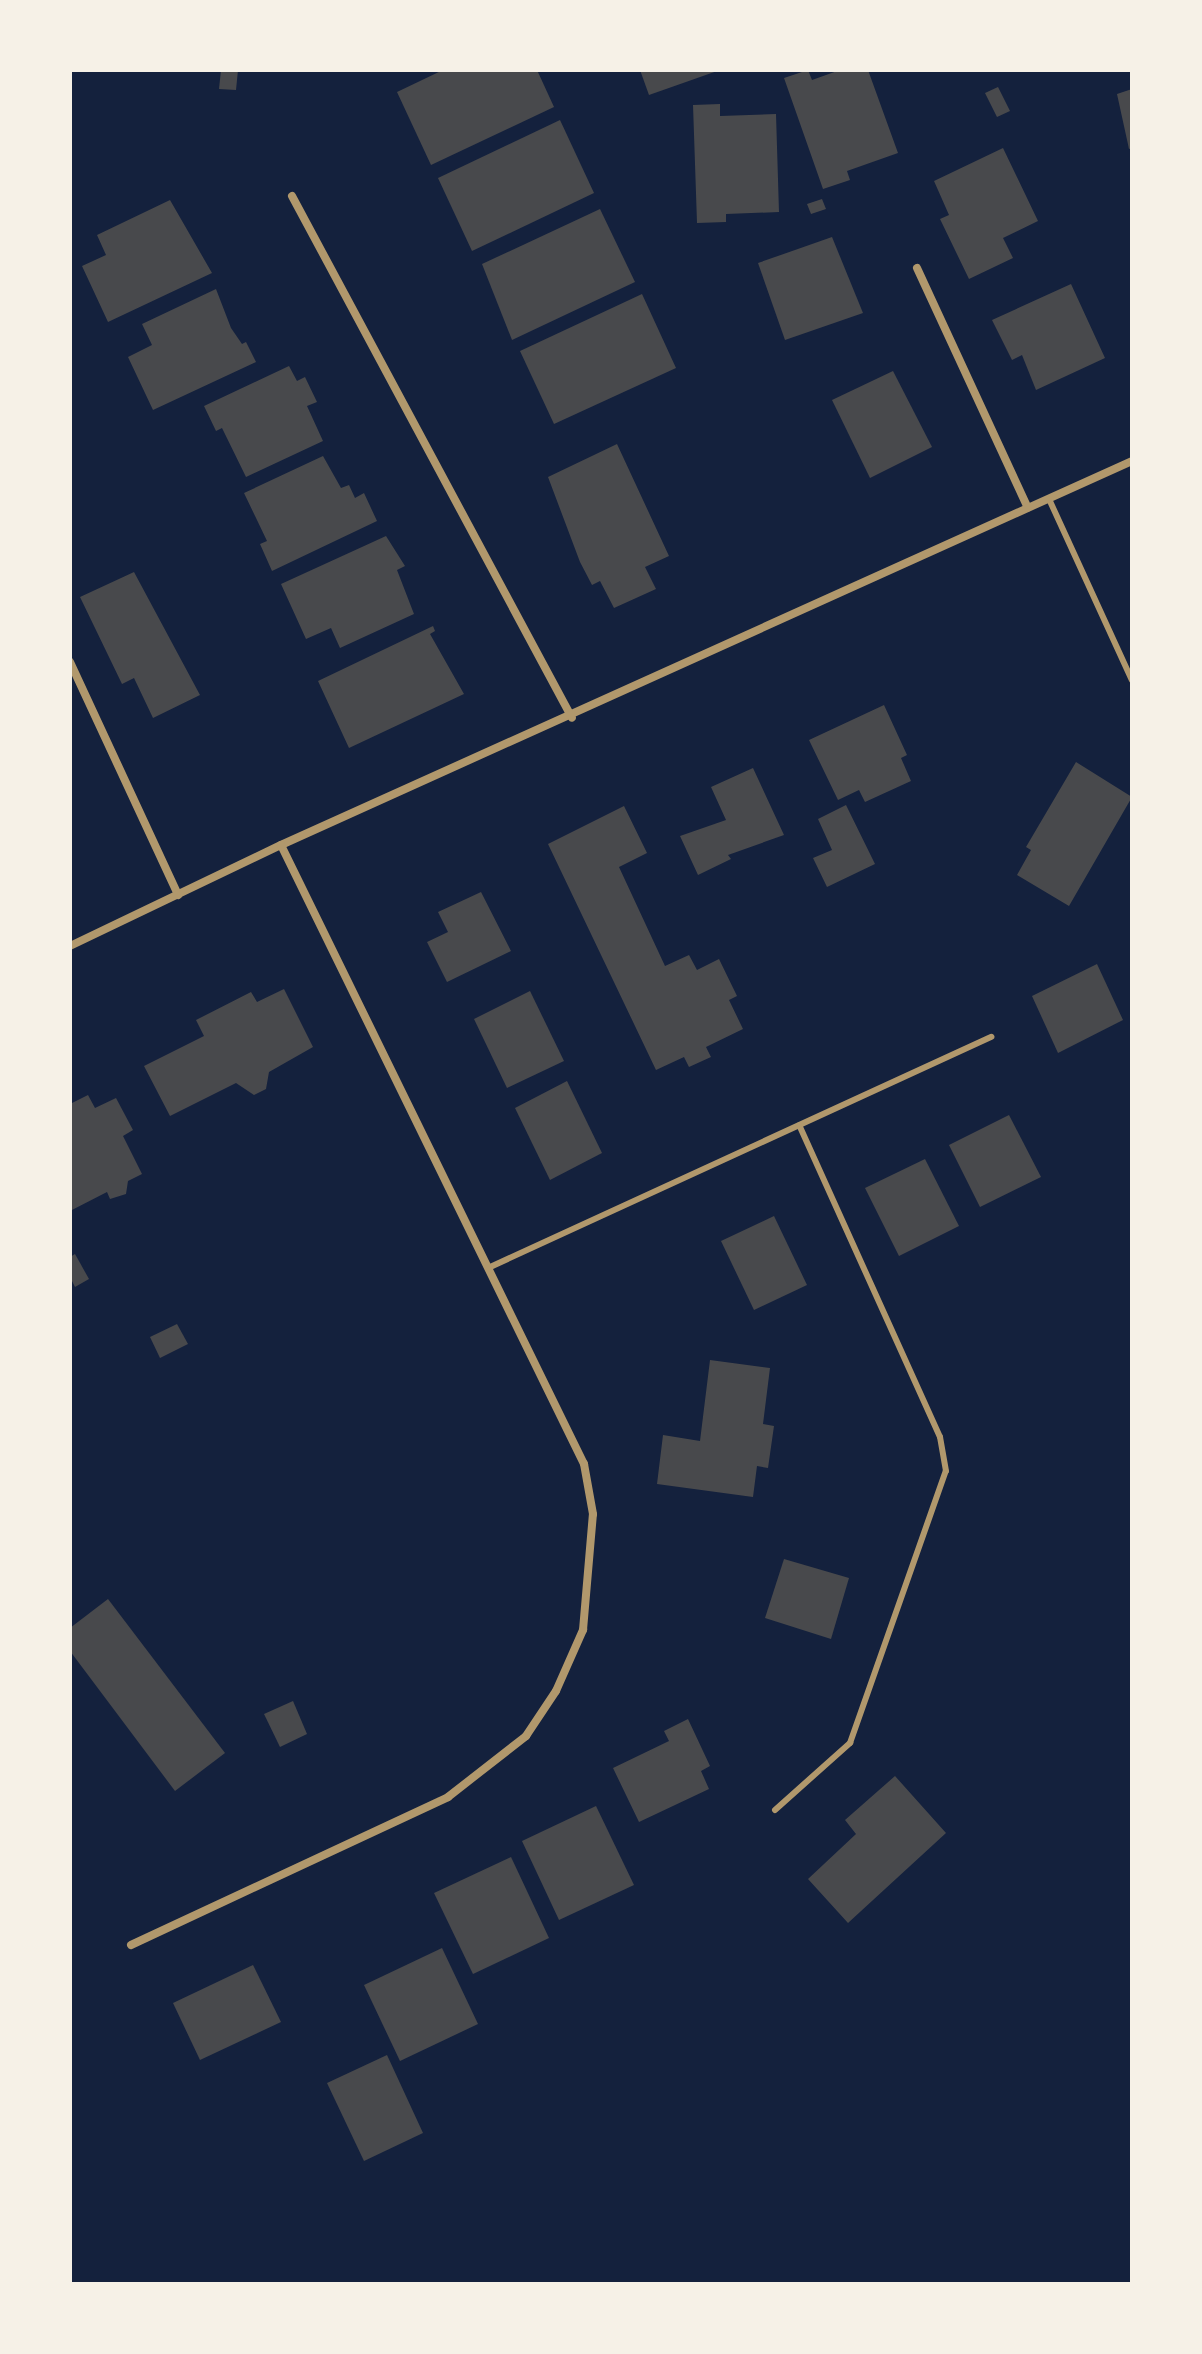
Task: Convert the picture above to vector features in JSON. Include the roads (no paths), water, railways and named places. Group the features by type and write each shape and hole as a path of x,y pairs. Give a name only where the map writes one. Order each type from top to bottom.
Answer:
{"street":[{"path":"292,196 572,718"},
{"path":"917,268 1028,508"},
{"path":"70,946 281,845 572,718 1132,461"},
{"path":"70,662 178,895"},
{"path":"131,1945 448,1797 526,1736 556,1691 583,1630 593,1514 584,1464 281,845"}],"lane":[{"path":"1049,499 1132,680"},
{"path":"488,1268 991,1037"},
{"path":"775,1810 850,1743 946,1471 940,1437 799,1125"}]}
